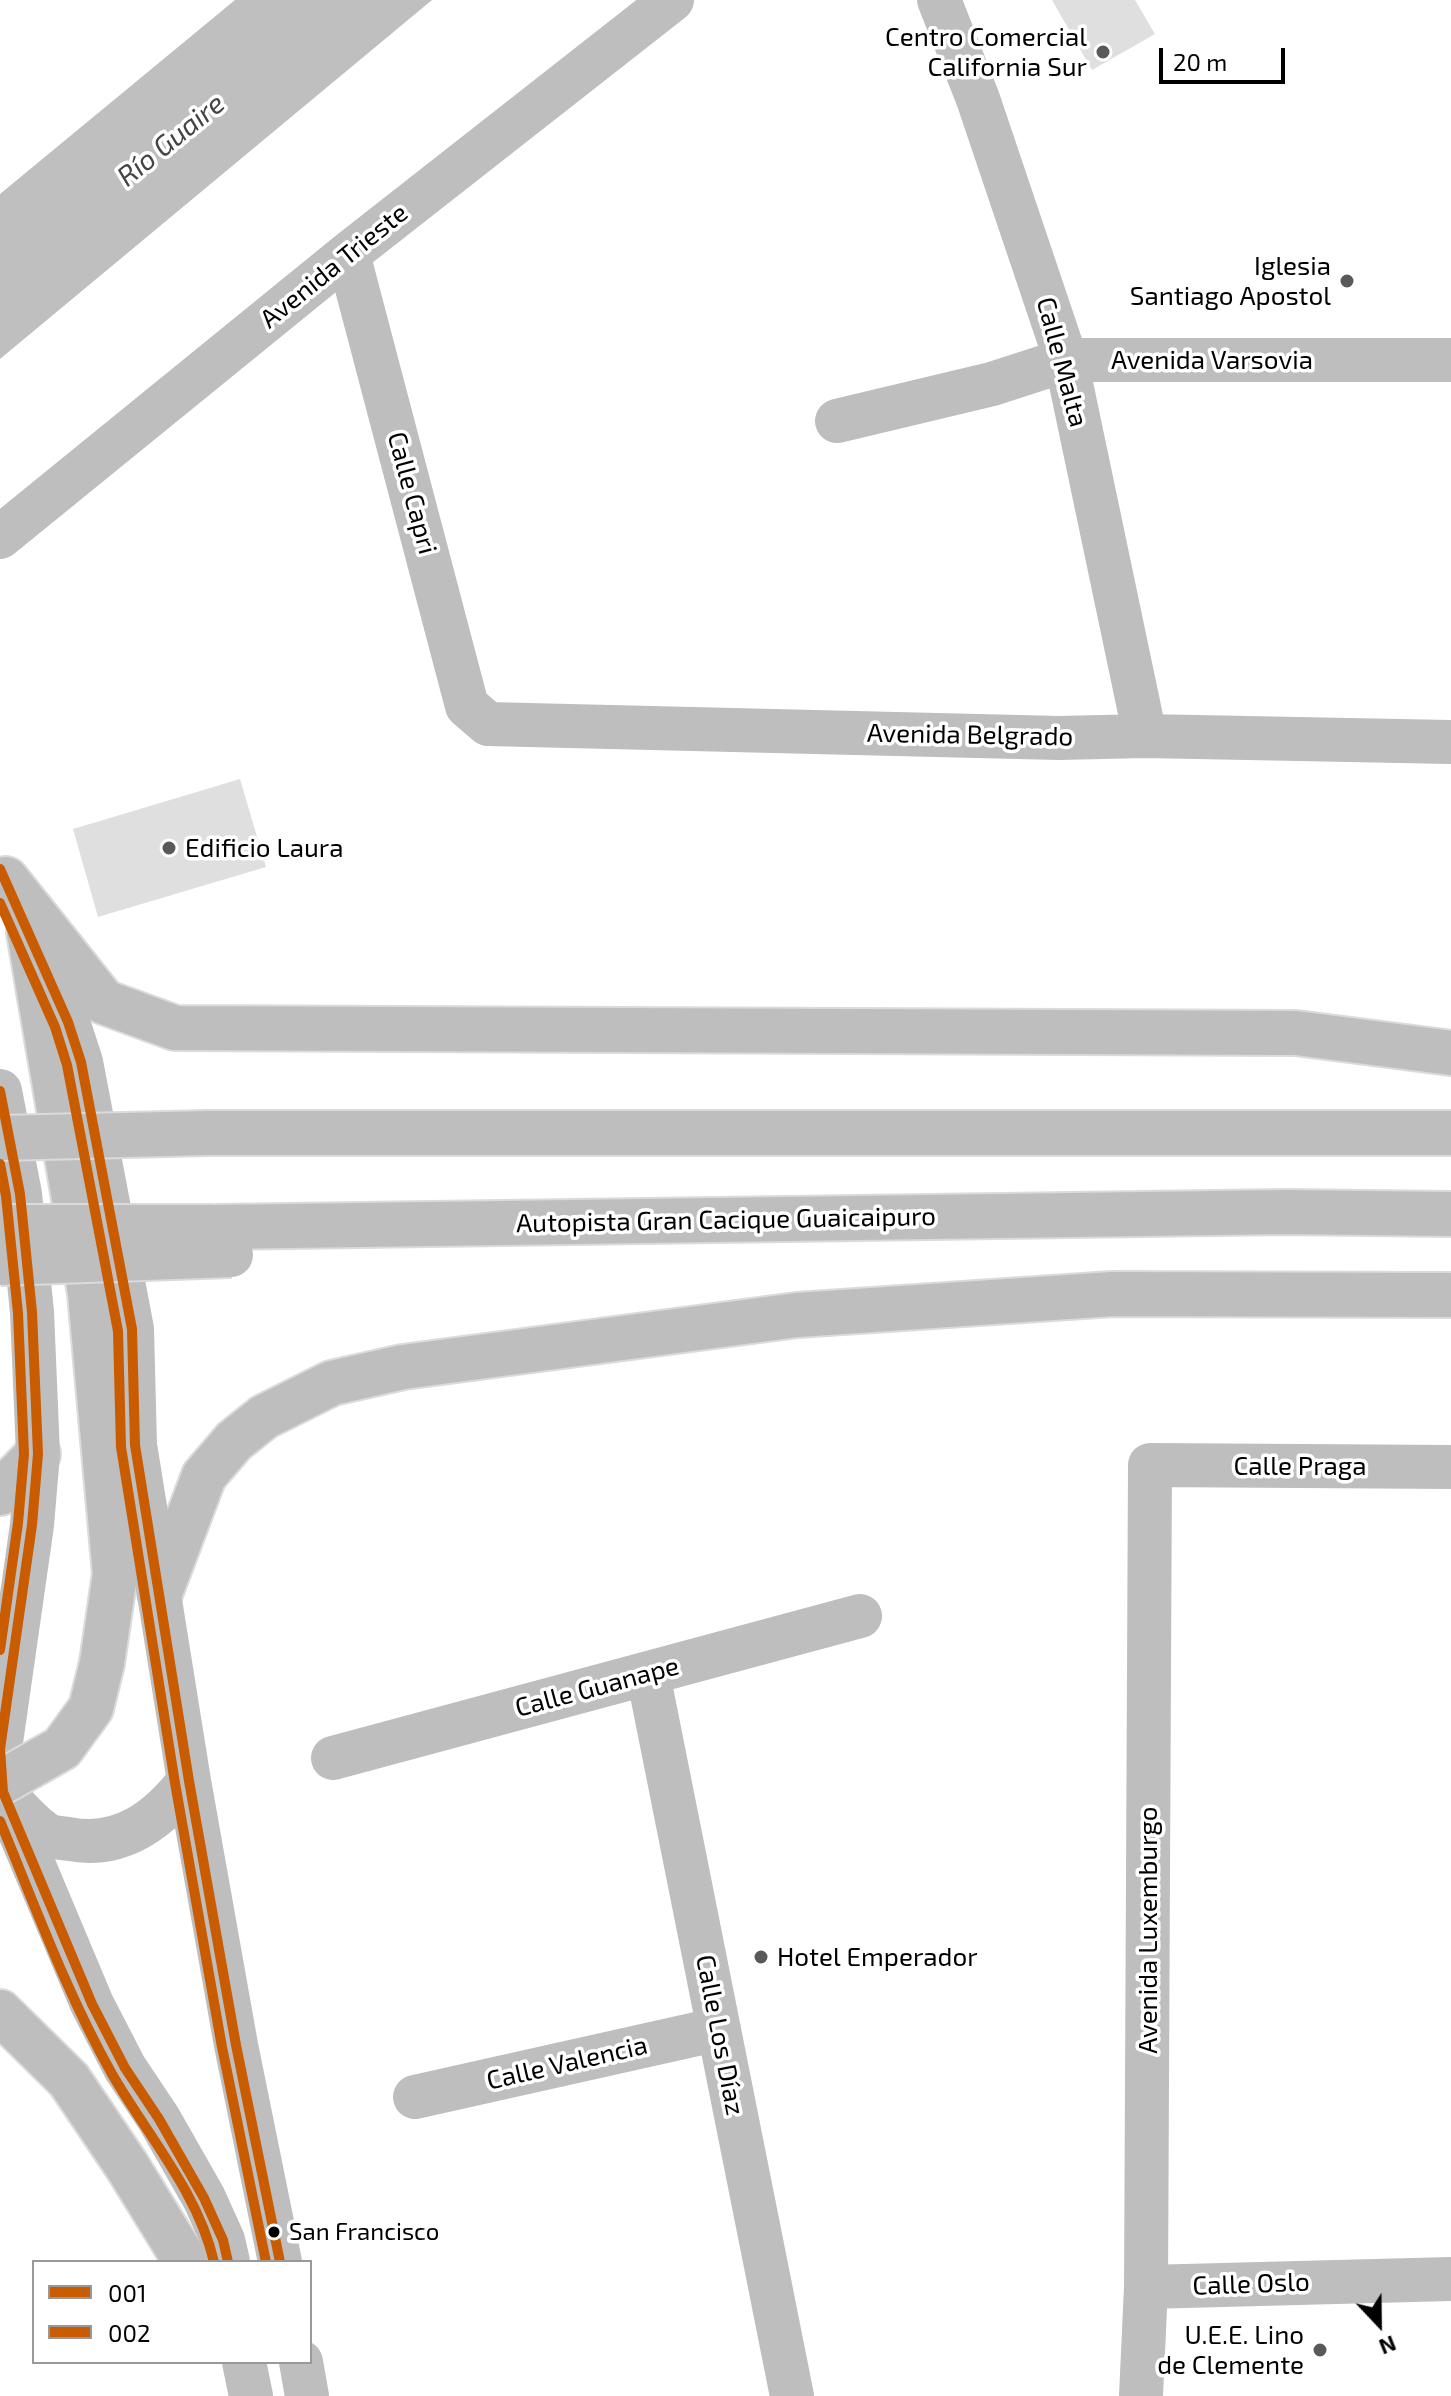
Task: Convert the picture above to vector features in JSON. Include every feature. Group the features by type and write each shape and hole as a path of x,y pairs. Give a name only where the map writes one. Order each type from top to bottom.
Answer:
{"main road":[{"name":"Avenida Trieste","path":"0,537 348,254 672,0"},
{"name":"Calle Malta","path":"939,0 978,99 1066,360 1145,736"},
{"name":"Calle Capri","path":"348,254 467,706 488,724"},
{"name":"Avenida Varsovia","path":"837,421 992,384 1066,360 1451,360"},
{"name":"Avenida Belgrado","path":"488,724 1059,738 1145,736 1451,742"},
{"path":"3,874 68,1022 81,1062 132,1329 135,1445 189,1781 236,2045 280,2260"},
{"path":"3,874 104,1002 175,1028 1296,1033 1451,1053"},
{"path":"2,1787 62,1748 91,1708 102,1663 115,1574 90,1293 29,932"},
{"path":"0,1091 20,1194 32,1312 38,1454 32,1525 0,1749 2,1787 92,2004 125,2068 159,2119 204,2198 223,2240 228,2260"},
{"path":"0,1138 208,1133 1451,1133"},
{"name":"Autopista Gran Cacique Guaicaipuro","path":"1,1239 224,1241 465,1225 1254,1213 1451,1214"},
{"path":"160,1593 204,1476 234,1441 264,1417 332,1383 495,1352 797,1315 1113,1294 1451,1295"},
{"path":"0,1493 38,1454"},
{"name":"Calle Praga","path":"1150,1465 1451,1467"},
{"name":"Avenida Luxemburgo","path":"1141,2396 1146,2287 1150,1465"},
{"name":"Calle Guanape","path":"333,1758 860,1616"},
{"name":"Calle Los Díaz","path":"648,1674 792,2396"},
{"path":"2,1787 26,1818 48,1836 80,1841 114,1839 143,1828 172,1804 189,1781"},
{"path":"0,2012 69,2080 185,2260"},
{"name":"Calle Valencia","path":"415,2097 719,2029"},
{"name":"Calle Oslo","path":"1146,2287 1451,2279"},
{"path":"244,2364 251,2396"},
{"path":"301,2364 307,2396"}],"water":[{"name":"Río Guaire","path":"235,0 432,0 0,359 0,194"}],"building":[{"name":"Centro Comercial California Sur","path":"1052,0 1135,0 1155,34 1092,70"},
{"name":"Edificio Laura","path":"240,779 266,867 98,917 73,829"}],"transit line":[{"name":"001","path":"0,869 68,1022 81,1062 132,1329 135,1445 189,1781 236,2045 280,2260"},
{"name":"002","path":"0,903 55,1027 67,1065 118,1331 121,1447 175,1783 222,2047 266,2260"},
{"name":"001","path":"0,1091 20,1194 32,1312 38,1454 32,1525 0,1749 3,1792 92,2004 125,2068 159,2119 204,2198 223,2240 228,2260"},
{"name":"002","path":"0,1164 18,1313 24,1454 18,1523 0,1650"},
{"name":"002","path":"0,1821 80,2013 112,2074 184,2188 213,2260"}],"place":[{"name":"Centro Comercial California Sur","path":"1103,52"},
{"name":"Iglesia Santiago Apostol","path":"1347,281"},
{"name":"Edificio Laura","path":"169,848"},
{"name":"Hotel Emperador","path":"761,1957"},
{"name":"San Francisco","path":"274,2232"},
{"name":"U.E.E. Lino de Clemente","path":"1320,2350"}]}
